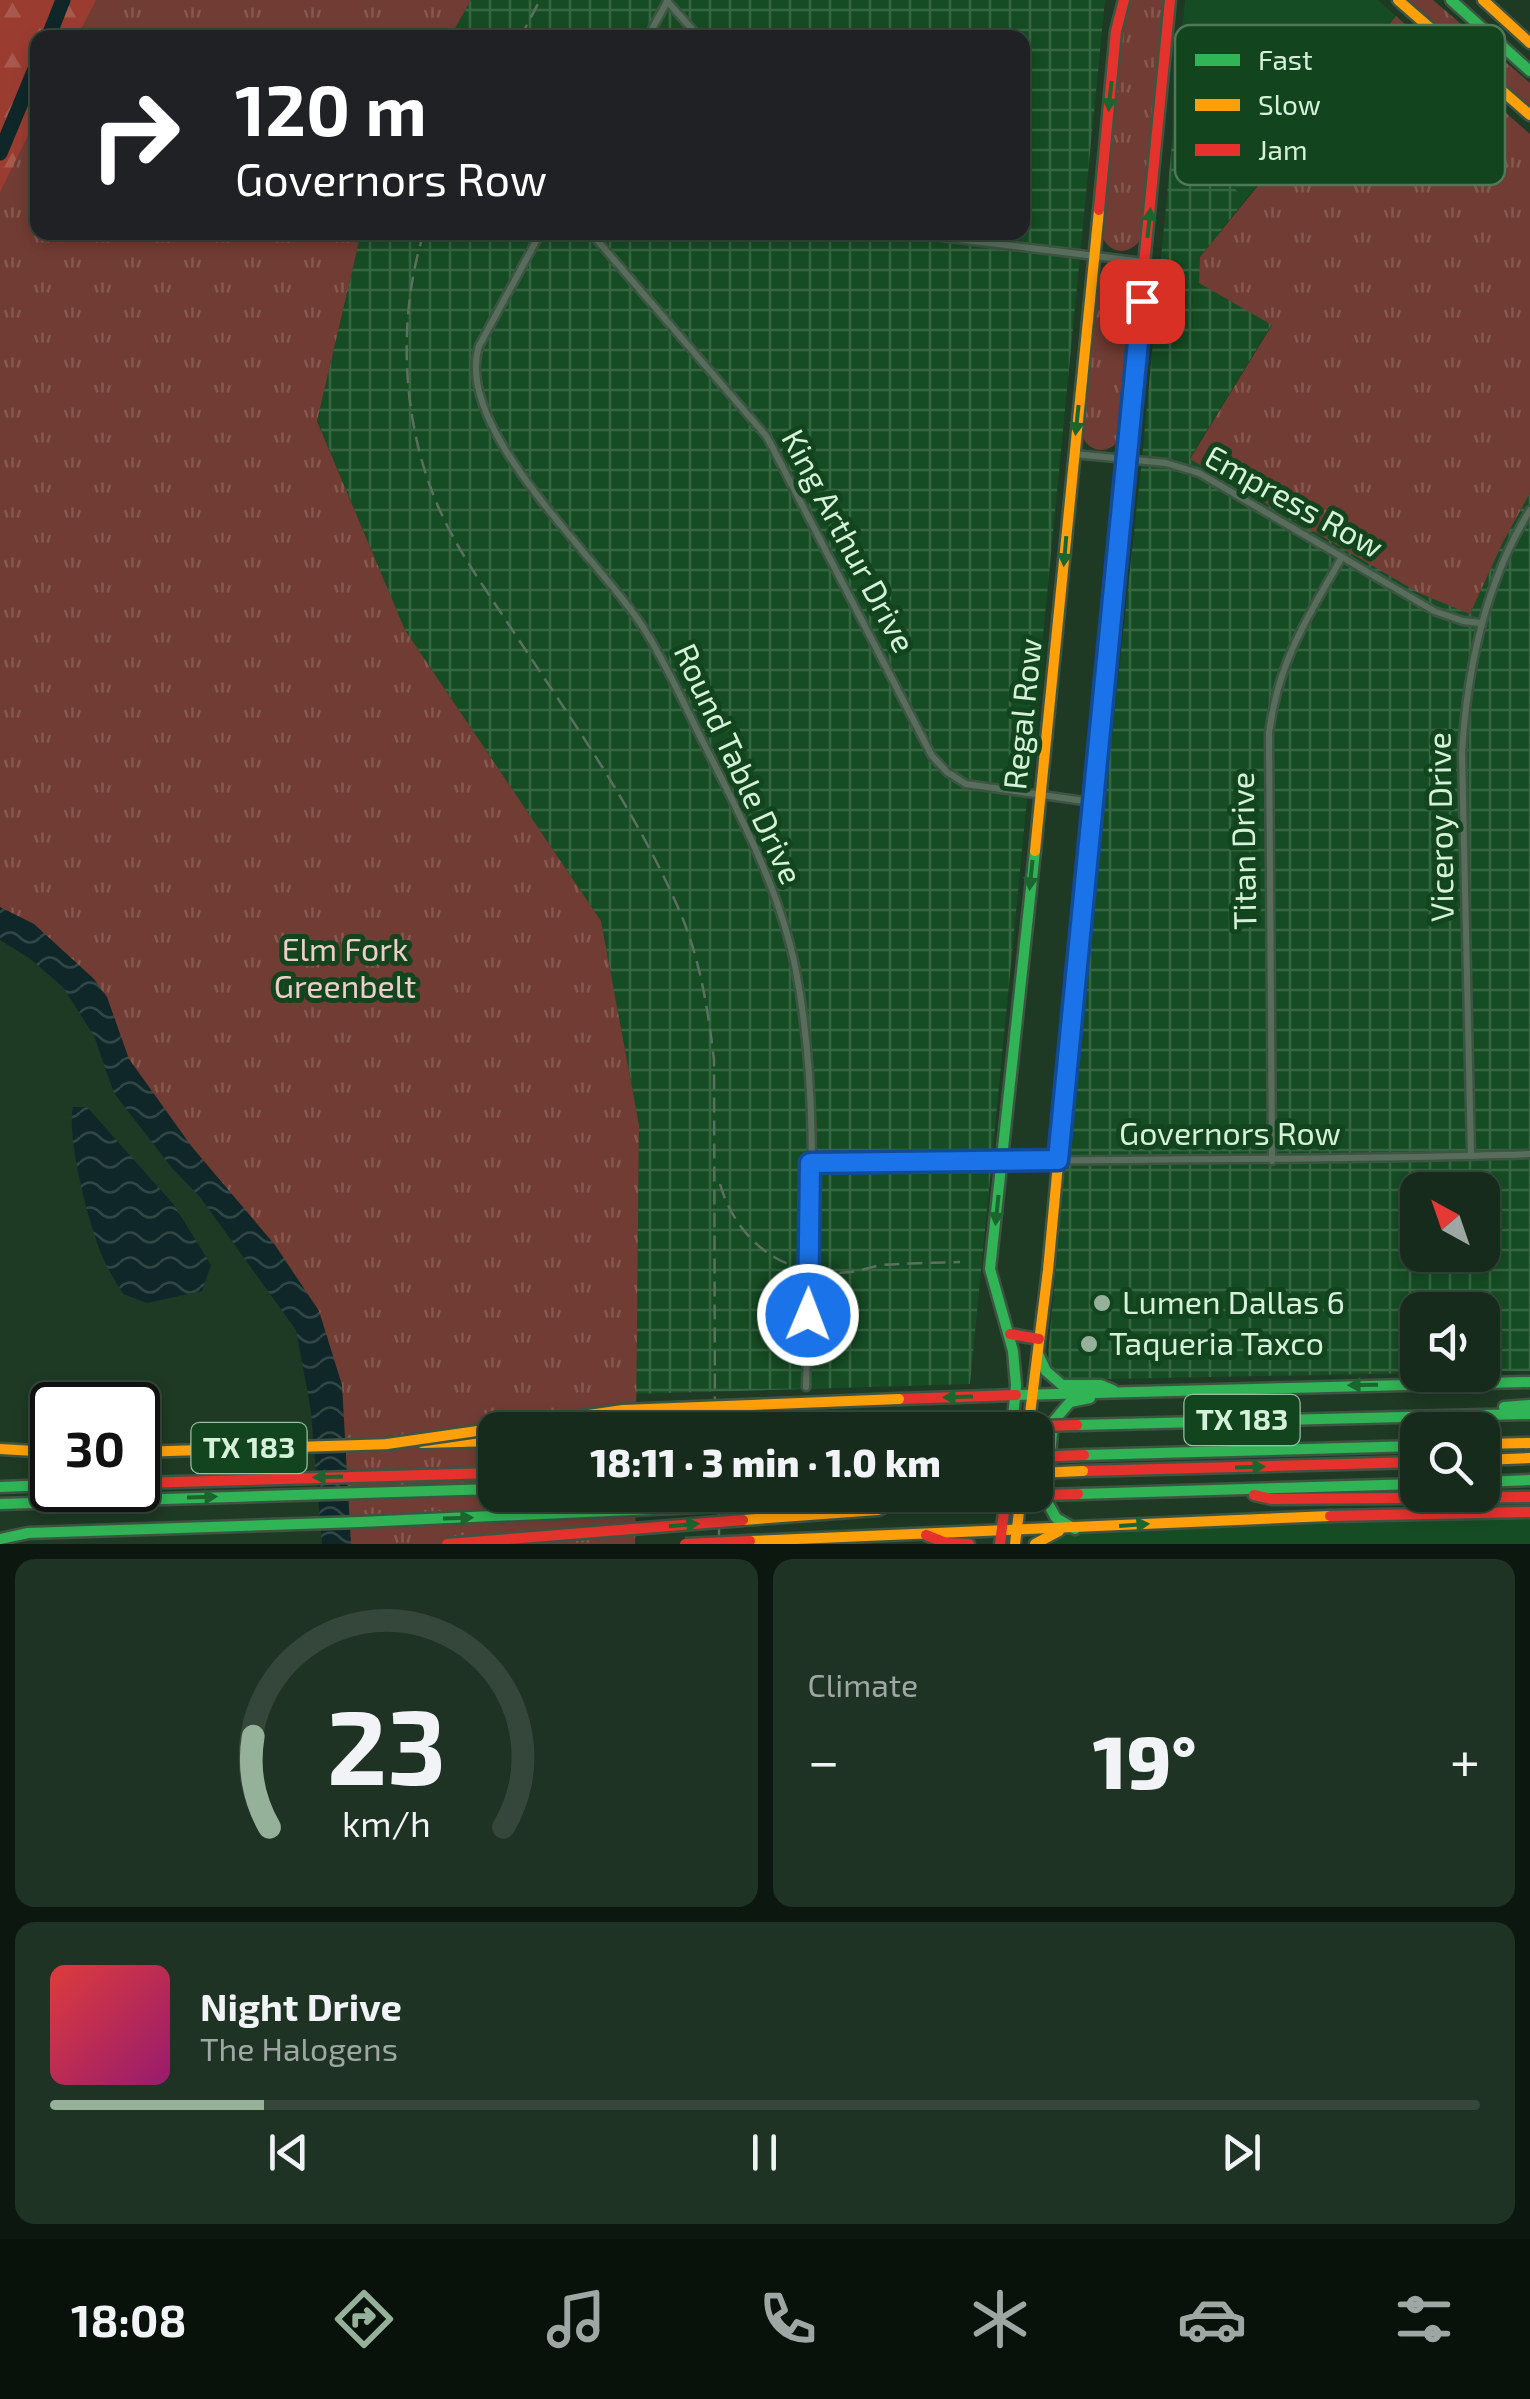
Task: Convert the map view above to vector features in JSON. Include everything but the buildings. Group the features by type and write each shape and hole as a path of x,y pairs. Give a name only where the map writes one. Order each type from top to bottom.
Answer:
{"main road":[{"name":"Regal Row","path":"1014,1412 1016,1371 1010,1334 996,1302 990,1270 1116,32 1124,0"},
{"path":"1030,1412 1170,0"},
{"path":"1398,0 1427,25"},
{"path":"1451,0 1479,25"},
{"path":"1483,0 1530,44"},
{"path":"1505,49 1530,71"},
{"path":"1505,93 1530,115"},
{"path":"1010,1334 1039,1339"},
{"path":"1037,1353 1045,1373 1054,1382 1063,1386 1104,1385 1119,1392"},
{"path":"387,1444 622,1410 1016,1394 1530,1382"},
{"path":"1069,1529 1056,1518 1046,1500 1052,1422 1062,1408 1076,1399 1119,1392"},
{"path":"1451,1412 1530,1405"},
{"name":"TX 183","path":"1500,1414 1530,1414"},
{"name":"TX 183","path":"1053,1426 1400,1416"},
{"name":"TX 183","path":"160,1451 478,1442"},
{"path":"1500,1444 1530,1443"},
{"path":"1053,1456 1400,1446"},
{"path":"0,1449 30,1452"},
{"path":"0,1457 30,1455"},
{"path":"1500,1459 1530,1458"},
{"path":"1053,1473 1400,1463"},
{"path":"160,1482 478,1473"},
{"path":"1500,1481 1530,1480"},
{"name":"TX 183","path":"1053,1495 1400,1485"},
{"path":"0,1487 30,1486"},
{"path":"0,1504 478,1489"},
{"path":"1240,1491 1272,1500 1530,1497"},
{"name":"TX 183","path":"0,1530 18,1533 586,1512"},
{"path":"448,1544 851,1512"},
{"path":"1000,1544 1004,1512"},
{"path":"1016,1544 1019,1512"},
{"path":"685,1544 1292,1517 1530,1512"},
{"path":"1035,1544 1069,1529"},
{"path":"0,1539 18,1533"},
{"path":"923,1534 946,1543 969,1544"}],"street":[{"path":"651,30 667,0 693,30"},
{"name":"Round Table Drive","path":"537,240 479,346 476,369 485,408 516,468 617,588 648,633 757,852 784,922 796,969 808,1066 806,1387"},
{"name":"King Arthur Drive","path":"597,240 767,436 932,756 964,783 1091,802"},
{"path":"965,240 1145,262"},
{"name":"Empress Row","path":"1074,454 1166,463 1199,473 1442,615 1481,623"},
{"name":"Viceroy Drive","path":"1471,1156 1462,753 1466,694 1481,623 1503,561 1530,510"},
{"name":"Titan Drive","path":"1272,1161 1269,733 1273,699 1294,640 1342,557"},
{"name":"Governors Row","path":"810,1163 1002,1158 1272,1161 1530,1154"}],"shaded area":[{"path":"471,0 1105,0 970,1384 636,1394 639,1125 601,921 405,630 317,420 359,240 1030,240 1030,30 454,30"},
{"path":"1185,0 1378,0 1396,16 1389,25 1183,25"},
{"path":"1173,132 1175,185 1231,185 1246,199 1200,257 1272,324 1190,458 1470,614 1530,493 1530,1371 1500,1371 1500,1292 1400,1292 1400,1373 1061,1380 1047,1365"},
{"path":"1231,185 1257,185 1246,199"},
{"path":"1530,1516 1530,1544 1033,1544 1034,1532"}],"green space":[{"path":"0,0 96,0 81,30 30,30 30,131 0,192"},
{"path":"63,0 471,0 454,30 51,30"},
{"path":"1130,0 1165,0 1141,239 1120,251 1109,246 1101,235 1119,52"},
{"path":"1408,0 1433,0 1462,25 1437,25"},
{"path":"1396,16 1406,25 1389,25"},
{"path":"1505,62 1530,83 1530,107 1505,85"},
{"name":"Elm Fork Greenbelt","path":"30,79 30,240 359,240 317,421 405,630 601,921 639,1125 636,1412 478,1412 478,1512 636,1512 635,1544 341,1544 292,1287 133,1081 92,996 0,923 0,153"},
{"path":"1505,112 1530,134 1530,493 1470,614 1419,593 1190,459 1272,325 1199,283 1200,257 1259,185 1505,185"},
{"path":"1118,266 1130,272 1137,283 1121,438 1100,450 1089,445 1081,434 1096,279 1105,269"}],"water":[{"path":"0,907 34,924 94,979 107,997 129,1059 192,1147 275,1245 319,1311 342,1385 351,1544 322,1544 311,1411 296,1330 200,1197 172,1168 114,1093 94,1036 63,987 0,940"},
{"path":"73,1107 87,1107 174,1205 211,1265 202,1291 147,1303 123,1294 98,1246 86,1206 73,1139"}],"waterway":[{"path":"51,30 63,0"},
{"path":"0,153 30,81"}],"railway":[{"path":"524,30 540,0"},
{"path":"422,240 409,302 408,375 411,412 429,482 466,560 624,803 680,912 698,966 714,1060 715,1412"},
{"path":"720,1184 728,1205 752,1240 768,1253 806,1270 850,1272 881,1265 960,1262"},
{"path":"719,1512 719,1544"}],"traffic: fast":[{"path":"1451,0 1479,25"},
{"path":"1505,49 1530,71"},
{"path":"1014,1412 1013,1351 990,1269 1035,851"},
{"path":"1038,1354 1046,1371 1062,1385 1101,1385 1113,1390"},
{"path":"1016,1395 1530,1382"},
{"path":"1075,1529 1056,1518 1046,1500 1053,1422 1070,1402 1090,1398"},
{"path":"1504,1407 1530,1405"},
{"path":"1077,1425 1530,1414"},
{"path":"1084,1455 1400,1446"},
{"path":"1500,1481 1530,1480"},
{"path":"1078,1494 1400,1485"},
{"path":"0,1487 30,1486"},
{"path":"0,1504 478,1490"},
{"path":"360,1522 586,1512"},
{"path":"0,1539 28,1533 360,1522"}],"traffic: slow":[{"path":"1398,0 1427,25"},
{"path":"1483,0 1530,43"},
{"path":"1505,93 1530,115"},
{"path":"1035,851 1099,210"},
{"path":"1030,1412 1048,1270 1113,579"},
{"path":"387,1444 623,1410 899,1399"},
{"path":"422,1443 478,1441"},
{"path":"1500,1444 1530,1443"},
{"path":"160,1451 393,1444"},
{"path":"0,1449 30,1451"},
{"path":"1500,1459 1530,1458"},
{"path":"1053,1472 1083,1471"},
{"path":"743,1520 851,1512"},
{"path":"1015,1544 1019,1512"},
{"path":"750,1541 1330,1516"},
{"path":"1035,1544 1059,1531"}],"traffic: jam":[{"path":"1099,210 1116,31 1124,0"},
{"path":"1113,579 1170,0"},
{"path":"1010,1334 1039,1339"},
{"path":"899,1399 1016,1395"},
{"path":"1053,1426 1077,1425"},
{"path":"1053,1456 1084,1455"},
{"path":"1083,1471 1400,1462"},
{"path":"160,1482 478,1473"},
{"path":"1053,1495 1078,1494"},
{"path":"1254,1495 1272,1499 1530,1497"},
{"path":"1000,1544 1004,1512"},
{"path":"1330,1516 1530,1512"},
{"path":"447,1544 743,1520"},
{"path":"926,1535 946,1543 969,1544"},
{"path":"685,1544 750,1541"}],"place":[{"name":"Lumen Dallas 6","path":"1102,1303"},
{"name":"Taqueria Taxco","path":"1089,1344"}],"route":[{"path":"808,1315 810,1163 1058,1160 1142,301"}]}
